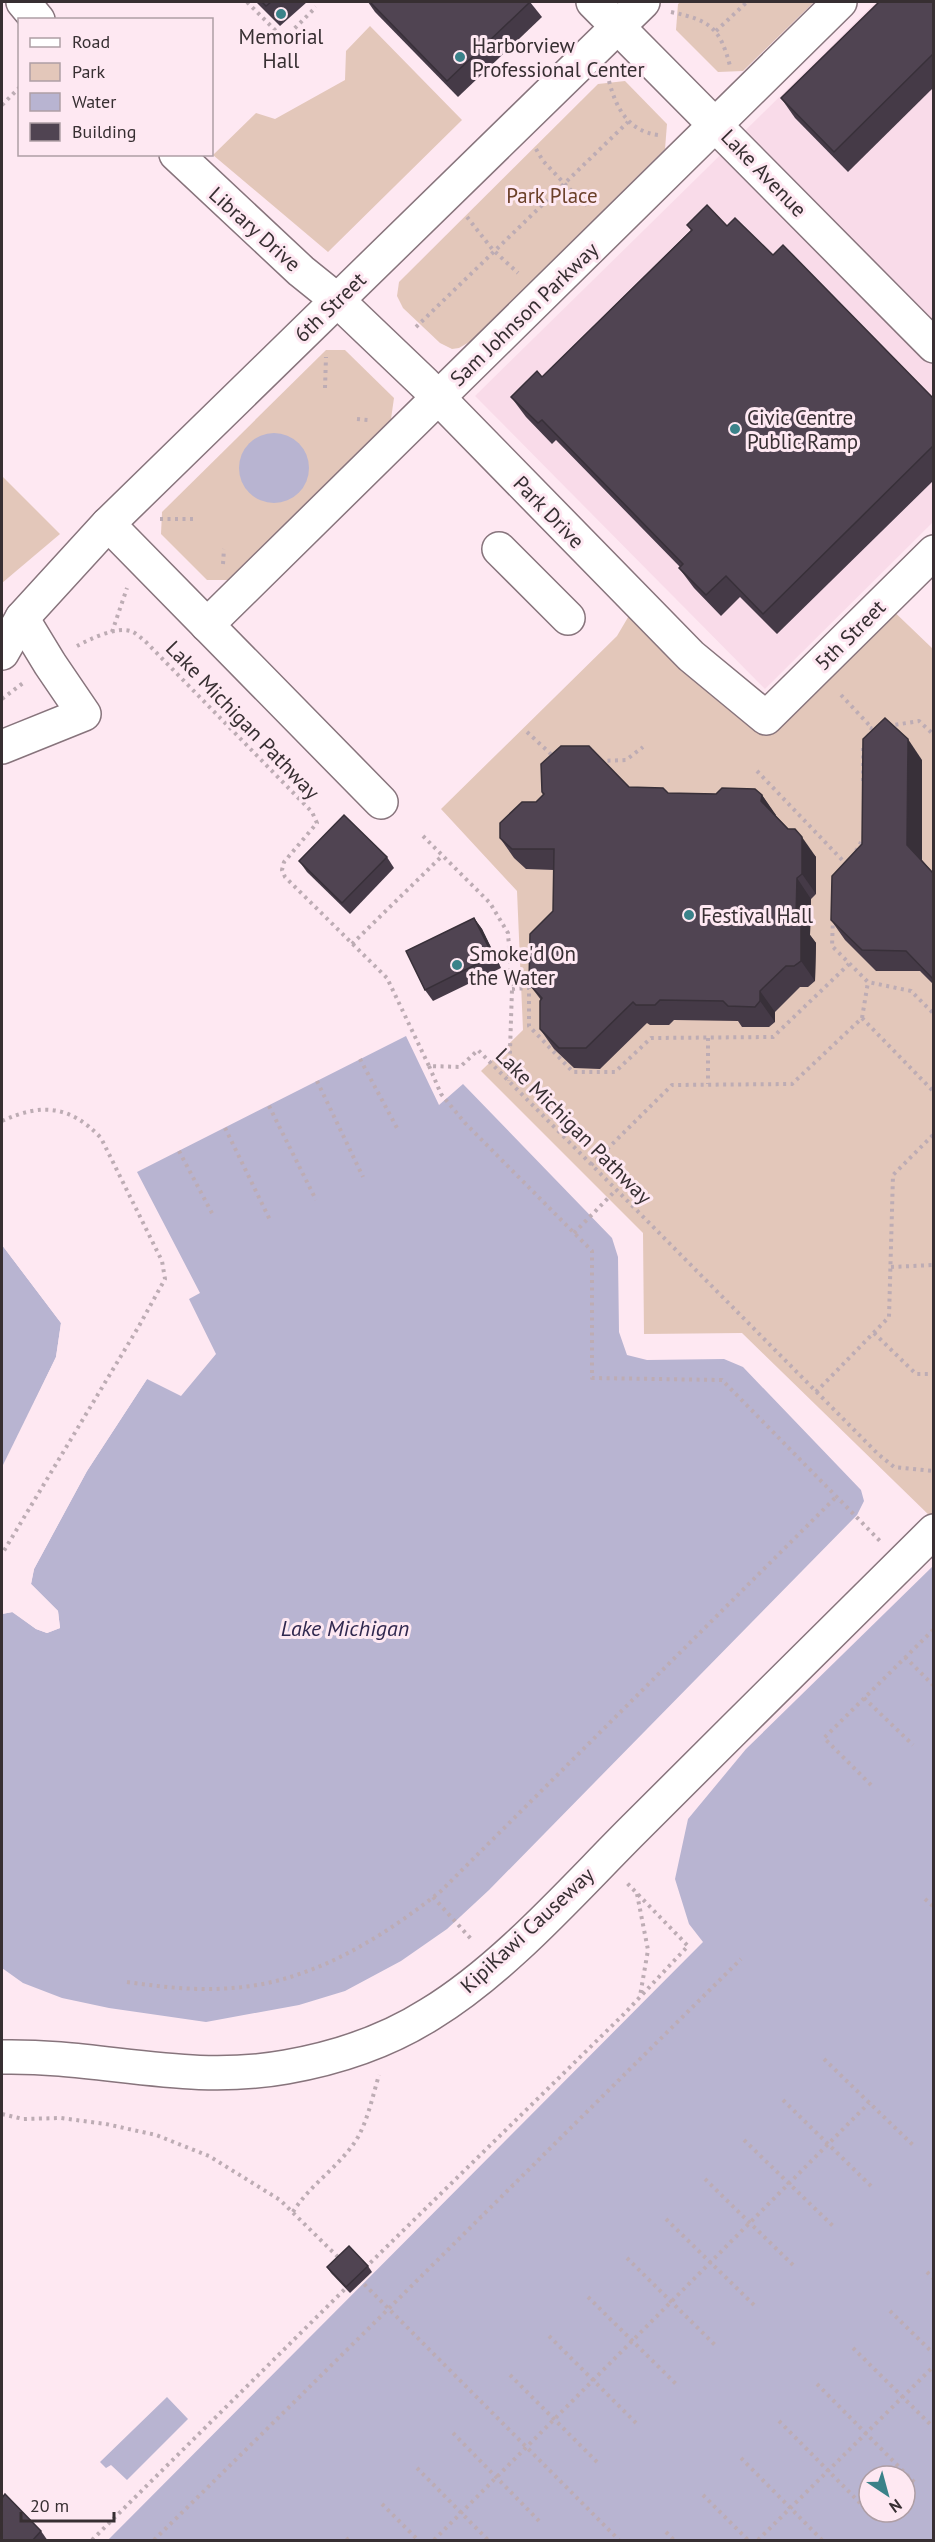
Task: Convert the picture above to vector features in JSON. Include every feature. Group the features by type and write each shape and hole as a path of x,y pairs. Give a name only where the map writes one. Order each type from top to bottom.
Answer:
{"street":[{"path":"23,2 36,18"},
{"name":"Lake Avenue","path":"592,2 933,346"},
{"name":"Sam Johnson Parkway","path":"207,626 840,2"},
{"name":"6th Street","path":"2,653 12,618 618,26 655,7"},
{"name":"Library Drive","path":"178,156 301,271 337,300"},
{"name":"Park Drive","path":"337,300 438,397 692,656 766,718"},
{"path":"108,524 381,802"},
{"path":"499,549 568,618"},
{"name":"5th Street","path":"766,718 933,552"},
{"path":"2,747 84,714 50,664 12,618"},
{"name":"KipiKawi Causeway","path":"2,2057 49,2058 142,2070 245,2073 335,2057 408,2028 462,1993 537,1925 933,1531"}],"path":[{"path":"247,2 284,39 316,7"},
{"path":"716,31 747,2"},
{"path":"655,7 699,18 716,31 726,48 731,67 729,75"},
{"path":"606,72 613,98 628,122 655,135 664,135"},
{"path":"2,105 18,89"},
{"path":"416,327 493,250 628,122"},
{"path":"532,141 543,161 564,184 581,201 596,210"},
{"path":"463,211 493,250 512,269 527,278"},
{"path":"326,388 327,353"},
{"path":"150,519 193,519"},
{"path":"2,699 50,664 93,637 112,632 127,587"},
{"name":"Lake Michigan Pathway","path":"112,632 131,631 145,640 316,817 317,823 313,830 291,853 282,870 292,885 387,978 429,1066 460,1067 478,1050 878,1454 894,1467 933,1471"},
{"path":"841,695 872,728"},
{"path":"872,728 919,721 933,735"},
{"path":"863,793 863,747 872,728"},
{"path":"527,732 560,762"},
{"path":"592,761 626,760 643,747"},
{"path":"757,771 848,866"},
{"path":"843,873 864,838 863,827"},
{"path":"423,836 490,903 508,933 512,989 509,1082"},
{"path":"352,944 443,855"},
{"path":"833,911 832,945 849,964 868,982 911,991 933,1014"},
{"path":"512,989 529,988 529,1026 573,1072 615,1072 651,1038 773,1037 849,964"},
{"path":"591,1165 672,1085 792,1084 862,1018 868,982"},
{"path":"862,1018 933,1092"},
{"path":"708,1038 708,1084"},
{"path":"360,1059 397,1128"},
{"path":"429,1066 441,1094 465,1123 592,1251 592,1378 722,1380 902,1563"},
{"path":"317,1081 363,1177"},
{"path":"269,1106 316,1200"},
{"path":"2,1121 28,1110 52,1109 78,1118 89,1125 100,1138 162,1261 165,1279 2,1554"},
{"path":"225,1128 271,1222"},
{"path":"816,1392 889,1317 892,1175 933,1134"},
{"path":"179,1151 214,1217"},
{"path":"574,1233 616,1190"},
{"path":"891,1267 933,1265"},
{"path":"874,1333 916,1374 933,1374"},
{"path":"127,1982 176,1988 234,1988 291,1976 366,1944 433,1897 836,1497"},
{"path":"871,1785 824,1738 933,1629"},
{"path":"905,1657 933,1686"},
{"path":"864,1698 913,1745"},
{"path":"92,2541 688,1946 604,1859"},
{"path":"637,1894 648,1950 639,1997"},
{"path":"433,1897 472,1940"},
{"path":"925,1899 933,1907"},
{"path":"154,2541 741,1959"},
{"path":"293,2212 300,2201 358,2138 380,2070 375,2043"},
{"path":"824,2059 915,2147"},
{"path":"783,2100 873,2188"},
{"path":"434,2541 869,2103"},
{"path":"2,2114 23,2119 61,2118 106,2124 156,2135 209,2156 280,2200 343,2262"},
{"path":"744,2140 834,2228"},
{"path":"705,2179 795,2267"},
{"path":"666,2219 756,2307"},
{"path":"627,2258 717,2347"},
{"path":"927,2272 933,2279"},
{"path":"356,2276 619,2541"},
{"path":"588,2296 678,2386"},
{"path":"891,2310 933,2354"},
{"path":"549,2336 638,2425"},
{"path":"853,2348 933,2428"},
{"path":"758,2541 933,2366"},
{"path":"510,2375 599,2464"},
{"path":"816,2384 896,2464"},
{"path":"779,2421 857,2500"},
{"path":"453,2433 541,2523"},
{"path":"741,2458 822,2541"},
{"path":"417,2468 488,2541"},
{"path":"703,2495 748,2541"},
{"path":"382,2504 418,2541"},
{"path":"666,2532 674,2541"}],"shaded area":[{"path":"876,2 933,2 933,522 765,689 475,396"}],"green space":[{"path":"681,2 814,2 743,71 718,72 676,30 678,4"},
{"path":"370,26 462,120 328,252 213,155 256,113 275,119 345,80 346,51"},
{"name":"Park Place","path":"625,81 667,124 665,149 471,341 452,349 440,343 403,308 397,296 399,282 598,84"},
{"path":"326,350 345,350 394,398 391,419 228,580 207,580 161,534 162,512"},
{"path":"2,476 60,534 2,583"},
{"path":"637,602 766,718 884,602 933,649 933,1519 742,1333 644,1334 643,1233 481,1071 523,1030 517,891 441,809 617,636"}],"water":[{"path":"274,433 287,436 299,443 306,455 309,468 306,481 299,493 287,500 274,503 261,500 249,493 242,481 239,468 242,455 249,443 261,436"},
{"name":"Lake Michigan","path":"406,1036 439,1105 463,1084 612,1238 618,1257 619,1332 627,1355 647,1360 724,1359 743,1367 861,1490 864,1501 857,1515 489,1890 447,1929 401,1961 345,1991 299,2005 206,2022 109,2008 62,1998 23,1983 2,1968 2,1614 12,1612 36,1629 47,1633 60,1628 58,1611 31,1584 34,1569 87,1471 147,1379 181,1396 216,1354 189,1299 200,1293 137,1172"},
{"path":"2,1245 61,1323 56,1357 2,1467"},
{"path":"933,1566 933,2540 108,2540 703,1942 689,1924 675,1879 688,1819 746,1749"},
{"path":"167,2397 188,2419 127,2480 111,2465 106,2468 100,2462"}],"pier":[{"path":"2,1242 64,1323 59,1358 2,1470 56,1357 61,1323"},
{"path":"145,1378 147,1379 87,1471 34,1569 31,1584 58,1611 60,1628 47,1633 36,1629 13,1612 2,1614 2,1611 13,1609 47,1630 57,1626 55,1612 28,1585 31,1568 84,1469"}],"building":[{"name":"Harborview Professional Center","path":"370,2 530,2 447,81"},
{"path":"879,2 933,2 933,54 834,152 781,98"},
{"name":"Civic Centre Public Ramp","path":"707,205 727,226 735,218 773,255 783,245 933,398 933,446 763,614 726,576 706,595 679,568 683,564 542,420 538,423 511,397 537,371 542,377 692,230 687,225"},
{"path":"885,718 908,739 907,845 933,873 933,979 906,951 862,950 831,920 832,876 862,844 863,739"},
{"name":"Festival Hall","path":"561,746 589,746 629,787 663,788 668,793 716,794 722,788 755,789 762,795 761,801 788,829 795,829 802,837 802,874 797,878 796,917 801,922 801,961 794,966 786,966 760,991 760,1001 755,1007 728,1006 723,1001 660,1000 655,1005 636,1005 633,1002 586,1048 559,1048 540,1029 540,1001 542,998 529,984 530,934 553,911 554,849 512,849 500,838 500,823 522,802 536,802 544,794 541,764"},
{"path":"344,815 387,857 342,903 299,861"},
{"name":"Smoke'd On the Water","path":"474,918 493,956 425,990 406,951"},
{"path":"349,2246 368,2266 346,2287 327,2267"},
{"path":"5,2494 41,2531 32,2541 2,2541 2,2498"}],"place":[{"name":"Memorial Hall","path":"281,14"},
{"name":"Harborview Professional Center","path":"460,57"},
{"name":"Civic Centre Public Ramp","path":"735,429"},
{"name":"Festival Hall","path":"689,915"},
{"name":"Smoke'd On the Water","path":"457,965"}]}
